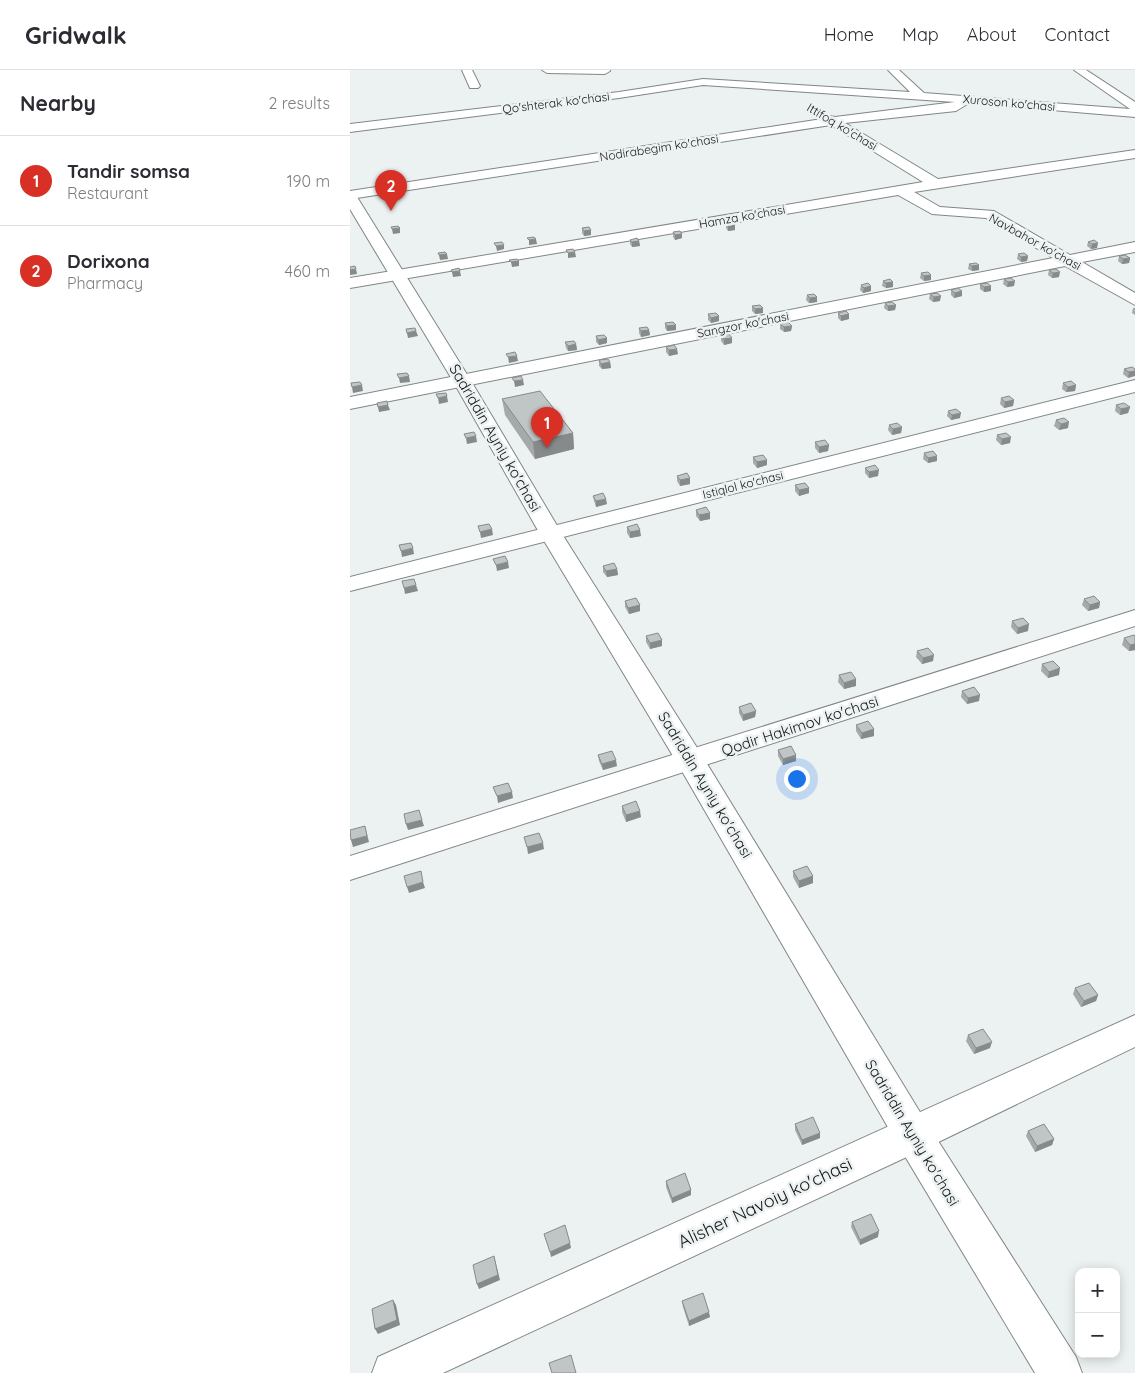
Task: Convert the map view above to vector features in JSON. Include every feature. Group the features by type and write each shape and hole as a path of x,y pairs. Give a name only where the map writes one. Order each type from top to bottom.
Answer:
{"street":[{"path":"467,70 474,86"},
{"path":"547,70 610,81"},
{"path":"749,70 762,86"},
{"path":"893,70 921,96"},
{"path":"1079,70 1135,107"},
{"name":"Qo'shterak ko'chasi","path":"350,128 610,81 704,82 921,96"},
{"name":"Ittifoq ko'chasi","path":"762,86 785,94 801,103"},
{"name":"Xuroson ko'chasi","path":"921,96 1135,113"},
{"name":"Nodirabegim ko'chasi","path":"350,196 832,121 956,107 967,100"},
{"name":"Ittifoq ko'chasi","path":"817,112 936,184"},
{"name":"Hamza ko'chasi","path":"350,283 936,184 1135,154"},
{"name":"Navbahor ko'chasi","path":"902,190 938,211 989,214 1135,300"},
{"name":"Sadriddin Ayniy ko'chasi","path":"350,196 462,381 551,534 691,761 913,1135 1060,1373"},
{"name":"Sangzor ko'chasi","path":"350,403 1135,247"},
{"name":"Istiqlol ko'chasi","path":"350,584 1135,386"},
{"name":"Qodir Hakimov ko'chasi","path":"350,868 691,761 1135,618"},
{"name":"Alisher Navoiy ko'chasi","path":"394,1373 913,1135 1135,1030"}],"building":[{"path":"733,222 735,225 728,226 726,223"},
{"path":"398,226 400,228 392,229 391,227"},
{"path":"589,227 591,230 584,231 582,228"},
{"path":"680,231 682,234 675,235 673,232"},
{"path":"534,237 536,239 529,240 527,238"},
{"path":"637,238 639,241 632,242 630,240"},
{"path":"1094,240 1098,243 1092,244 1088,242"},
{"path":"502,242 504,245 496,246 494,243"},
{"path":"573,249 575,252 568,253 566,250"},
{"path":"445,252 447,254 439,255 438,253"},
{"path":"1024,253 1028,256 1021,257 1018,254"},
{"path":"1125,255 1130,258 1123,259 1119,256"},
{"path":"517,259 519,261 511,262 509,260"},
{"path":"976,263 979,265 972,266 969,264"},
{"path":"355,266 356,269 350,270 350,267"},
{"path":"459,268 460,271 452,272 451,270"},
{"path":"1056,269 1060,272 1053,273 1049,270"},
{"path":"928,272 931,275 924,276 921,273"},
{"path":"1011,278 1015,281 1008,282 1004,279"},
{"path":"890,279 893,282 886,283 883,281"},
{"path":"868,283 871,286 864,288 861,285"},
{"path":"987,283 991,286 984,287 980,284"},
{"path":"958,288 962,291 955,293 951,290"},
{"path":"937,293 941,296 934,297 930,294"},
{"path":"814,294 817,297 810,298 807,295"},
{"path":"892,302 896,305 888,306 885,303"},
{"path":"760,305 763,308 755,309 752,306"},
{"path":"846,311 849,314 841,316 838,313"},
{"path":"716,313 719,316 711,318 708,314"},
{"path":"673,322 676,325 667,326 665,323"},
{"path":"788,322 792,326 784,327 780,324"},
{"path":"647,327 649,330 641,331 639,328"},
{"path":"415,328 416,331 407,333 406,329"},
{"path":"729,334 732,338 724,339 721,336"},
{"path":"604,335 607,338 598,340 596,336"},
{"path":"574,341 576,344 568,346 565,342"},
{"path":"674,345 677,349 669,350 666,347"},
{"path":"515,352 517,356 508,357 506,354"},
{"path":"608,359 610,362 601,364 599,360"},
{"path":"1132,367 1135,371 1129,372 1124,369"},
{"path":"407,373 409,376 399,378 397,374"},
{"path":"521,376 523,380 514,381 512,378"},
{"path":"1071,381 1076,385 1068,387 1063,383"},
{"path":"360,382 362,385 352,387 351,383"},
{"path":"540,391 573,433 533,442 502,399"},
{"path":"446,393 447,396 438,398 436,394"},
{"path":"1009,396 1014,400 1005,402 1001,398"},
{"path":"387,401 388,405 378,407 377,403"},
{"path":"1124,403 1130,407 1121,409 1116,405"},
{"path":"956,409 961,413 952,415 948,411"},
{"path":"1064,418 1069,422 1061,424 1056,420"},
{"path":"897,423 902,427 893,429 889,425"},
{"path":"474,432 476,436 466,438 464,434"},
{"path":"1006,433 1011,437 1002,439 997,435"},
{"path":"825,440 829,445 819,447 815,442"},
{"path":"933,451 937,456 928,458 924,453"},
{"path":"763,455 767,460 757,462 753,457"},
{"path":"875,465 879,470 869,472 865,468"},
{"path":"687,473 690,478 680,480 677,476"},
{"path":"805,483 809,488 799,490 795,485"},
{"path":"603,493 606,499 596,501 593,496"},
{"path":"706,507 710,513 699,515 696,510"},
{"path":"489,524 492,529 480,532 478,526"},
{"path":"637,524 640,530 630,532 627,527"},
{"path":"411,543 413,548 401,551 399,545"},
{"path":"505,556 508,562 496,565 493,559"},
{"path":"614,563 617,569 606,571 603,566"},
{"path":"414,579 416,585 404,588 402,581"},
{"path":"1094,596 1100,602 1090,605 1084,599"},
{"path":"636,598 640,605 628,608 625,601"},
{"path":"1023,618 1029,624 1018,628 1012,621"},
{"path":"658,633 662,640 650,643 646,636"},
{"path":"1134,635 1135,644 1130,645 1124,638"},
{"path":"928,648 934,655 923,658 917,651"},
{"path":"1053,661 1060,668 1049,672 1042,664"},
{"path":"851,672 856,679 844,683 839,675"},
{"path":"974,687 980,695 968,698 962,691"},
{"path":"751,703 756,711 743,715 739,707"},
{"path":"868,721 874,729 862,733 856,725"},
{"path":"791,746 796,755 783,759 778,750"},
{"path":"612,751 616,760 602,764 598,755"},
{"path":"508,783 512,792 497,796 493,787"},
{"path":"636,801 640,811 626,815 622,806"},
{"path":"419,810 422,820 406,824 404,814"},
{"path":"365,826 367,836 351,840 350,830"},
{"path":"539,833 543,843 527,847 524,837"},
{"path":"807,866 813,876 799,881 793,871"},
{"path":"421,871 423,882 407,887 404,876"},
{"path":"1089,983 1098,995 1084,1001 1075,988"},
{"path":"983,1029 992,1042 976,1048 968,1035"},
{"path":"813,1117 820,1133 802,1140 795,1124"},
{"path":"1044,1124 1054,1139 1037,1146 1028,1131"},
{"path":"685,1173 691,1190 672,1198 666,1181"},
{"path":"871,1214 879,1231 860,1240 852,1222"},
{"path":"565,1225 570,1243 550,1252 544,1234"},
{"path":"494,1256 498,1275 477,1284 473,1265"},
{"path":"703,1293 709,1312 689,1321 682,1301"},
{"path":"393,1300 397,1320 375,1329 372,1309"},
{"path":"571,1355 576,1373 552,1373 549,1363"}],"place":[{"name":"Dorixona","path":"391,211"},
{"name":"Tandir somsa","path":"547,448"}]}
